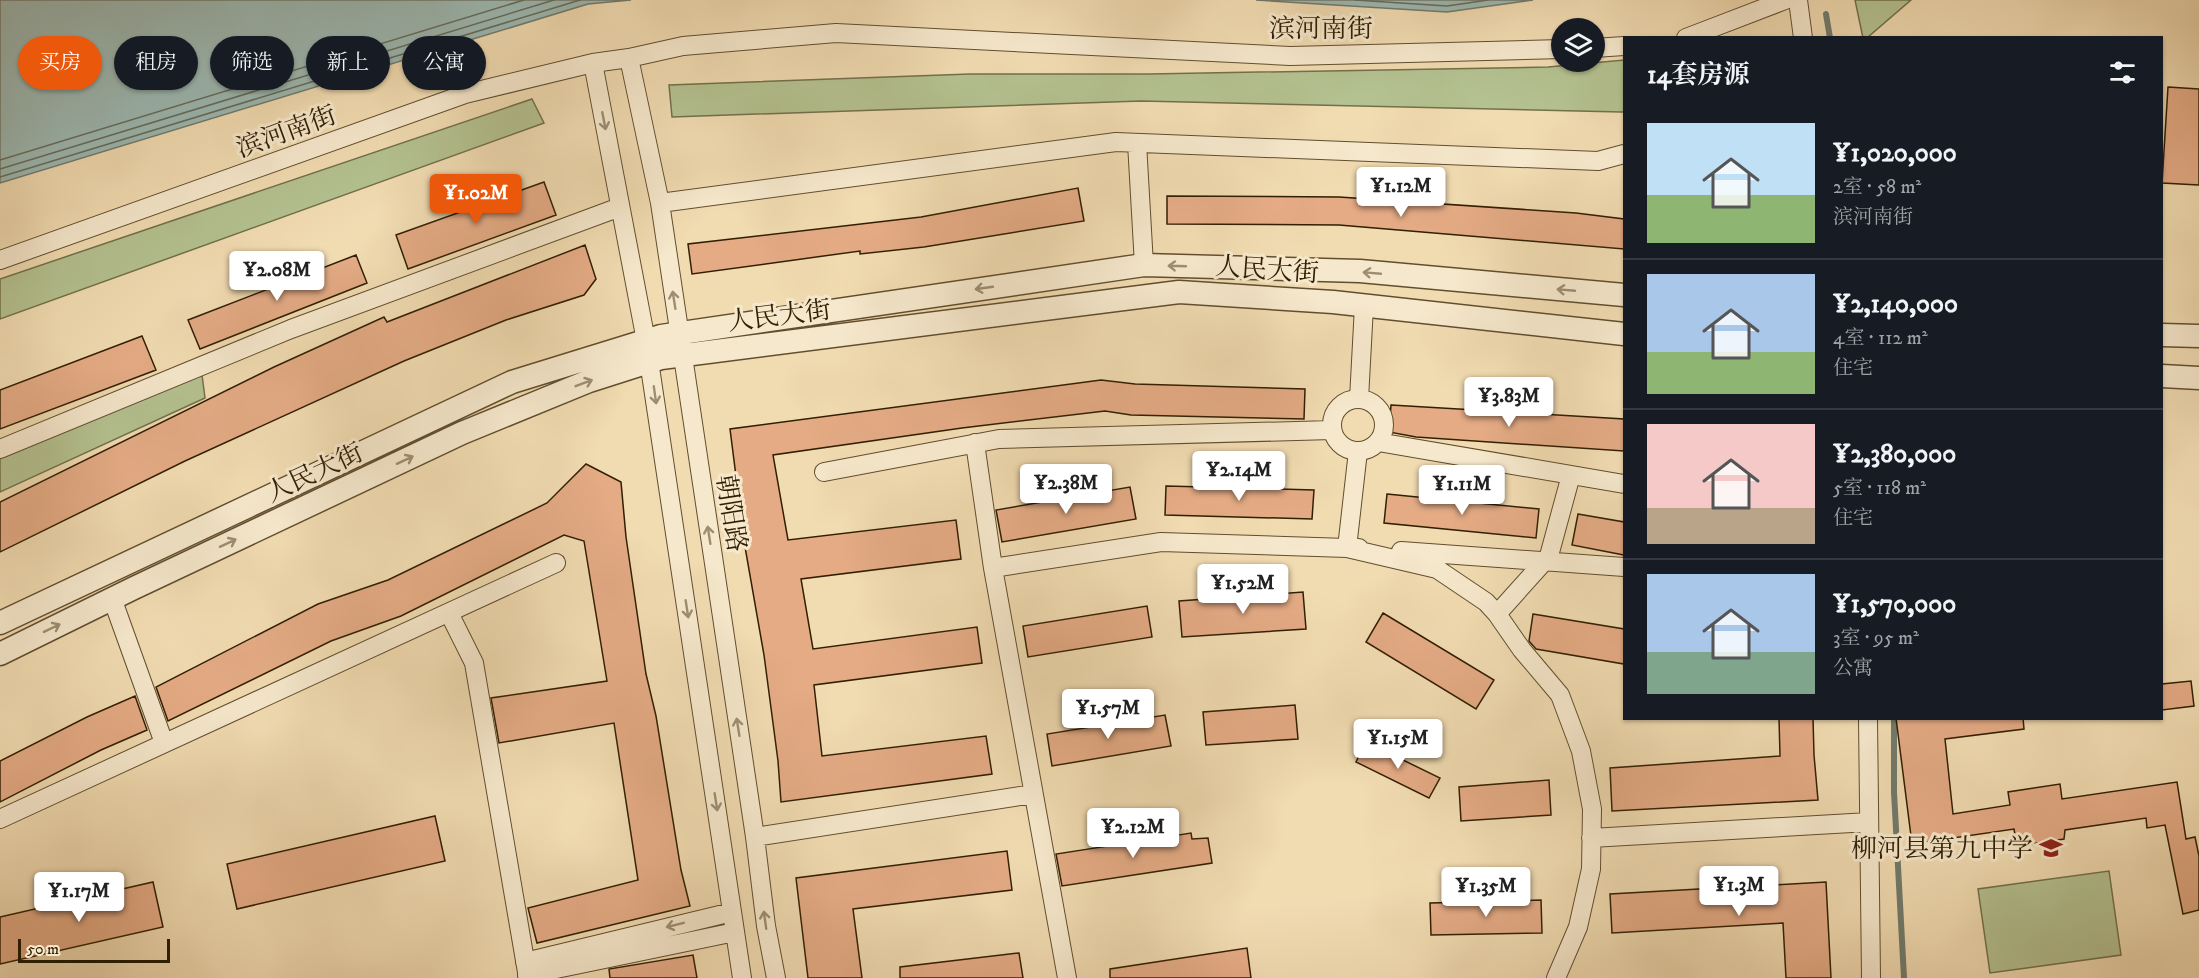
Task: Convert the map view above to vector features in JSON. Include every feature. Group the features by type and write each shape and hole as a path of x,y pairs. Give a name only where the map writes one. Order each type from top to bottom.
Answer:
{"street":[{"path":"1691,36 1785,0"},
{"path":"1798,0 1803,36"},
{"name":"滨河南街","path":"0,260 465,94 593,63 683,46 836,33 1290,56 1551,50"},
{"path":"1605,47 1623,46"},
{"name":"朝阳路","path":"629,58 660,203 755,837 766,926 776,978"},
{"path":"593,63 648,351 742,978"},
{"path":"660,203 1116,142 1598,161 1623,154"},
{"path":"1137,143 1144,265"},
{"path":"0,450 291,329 620,207"},
{"name":"人民大街","path":"0,654 112,598 462,433 589,381 679,333 1144,265 1359,272 1623,295"},
{"name":"人民大街","path":"0,623 512,382 648,351 683,356 1179,292 1364,306 1623,334"},
{"path":"1359,399 1364,306"},
{"path":"2163,335 2199,336"},
{"path":"2163,376 2199,378"},
{"path":"1359,399 1370,401 1379,409 1384,420 1384,431 1378,441 1369,448 1358,451 1346,448 1337,441 1332,430 1333,418 1338,408 1347,401 1359,399"},
{"path":"824,471 999,439 1332,430"},
{"path":"1378,441 1623,484"},
{"path":"975,443 993,568 1067,978"},
{"path":"1347,548 1358,451"},
{"path":"1497,614 1549,556 1571,475"},
{"path":"993,568 1161,542 1347,548 1430,560 1545,561 1623,567"},
{"path":"1430,560 1437,568 1486,603 1497,614 1522,650 1560,695 1581,751 1592,809 1591,868 1578,927 1556,978"},
{"path":"0,819 556,563"},
{"path":"112,598 164,743"},
{"path":"449,613 474,663 526,972"},
{"path":"1868,720 1871,978"},
{"path":"755,837 1033,794"},
{"path":"1591,838 1869,822"},
{"path":"526,972 732,912"},
{"path":"526,972 735,932"}],"green space":[{"path":"1855,0 1911,0 1869,36 1863,36"},
{"path":"1623,60 1623,112 1141,101 672,117 669,85 970,74 1149,74 1551,67 1551,72 1605,72 1605,62"},
{"path":"532,99 544,123 0,319 0,279"},
{"path":"202,375 205,398 0,492 0,457"},
{"path":"2109,871 2121,955 1990,973 1978,889"}],"water":[{"path":"0,0 631,0 588,4 483,36 402,36 402,61 390,64 390,36 306,36 306,90 0,183"},
{"path":"1256,0 1533,0 1447,12"}],"building":[{"path":"2168,87 2199,89 2199,185 2163,183"},
{"path":"544,182 556,215 408,269 396,235"},
{"path":"1078,188 1084,221 924,247 860,254 860,251 692,274 688,244 921,217"},
{"path":"1167,196 1339,197 1576,213 1623,219 1623,249 1339,225 1167,224"},
{"path":"585,245 596,279 584,295 506,320 404,361 185,461 0,552 0,502 274,367 384,317 387,322"},
{"path":"356,255 367,283 200,349 188,320"},
{"path":"142,336 156,370 0,429 0,390"},
{"path":"1101,380 1135,384 1305,389 1304,419 1131,415 1105,411 962,428 773,455 788,540 956,520 961,559 801,579 813,649 977,627 982,663 814,685 822,756 986,736 992,774 781,802 764,655 745,547 730,429"},
{"path":"1391,405 1623,419 1623,451 1416,437 1389,432"},
{"path":"586,464 621,482 626,537 646,674 656,716 681,870 690,906 537,943 528,908 638,880 614,723 499,743 491,698 607,681 584,541 564,535 401,616 331,641 168,721 156,687 318,604 388,580 547,503"},
{"path":"1166,486 1314,490 1312,519 1165,515"},
{"path":"1130,487 1136,519 1002,542 996,510"},
{"path":"1387,494 1539,509 1536,538 1384,523"},
{"path":"1578,514 1623,522 1623,555 1572,545"},
{"path":"1303,592 1306,629 1182,637 1179,601"},
{"path":"1147,606 1152,637 1028,657 1023,626"},
{"path":"1383,613 1494,680 1476,709 1366,642"},
{"path":"1533,614 1623,629 1623,664 1536,649 1529,641"},
{"path":"2191,681 2194,706 2163,710 2163,684"},
{"path":"135,696 147,730 101,750 0,802 0,761 87,717"},
{"path":"1295,705 1298,739 1206,745 1203,712"},
{"path":"1165,715 1171,746 1052,766 1047,734"},
{"path":"1779,720 1813,720 1818,800 1612,811 1610,768 1780,756"},
{"path":"1896,720 2023,720 2024,729 1945,739 1953,814 2010,805 2008,792 2060,784 2062,799 2177,782 2186,839 2195,837 2199,856 2199,910 2183,914 2165,825 2147,828 2146,818 2065,830 2064,839 2017,846 2014,829 1912,844"},
{"path":"1366,742 1440,778 1429,798 1356,762"},
{"path":"1549,780 1551,815 1461,821 1459,787"},
{"path":"435,816 445,861 237,909 227,864"},
{"path":"1191,833 1192,839 1208,838 1212,863 1062,886 1056,854"},
{"path":"1007,851 1012,890 853,909 862,978 808,978 796,878"},
{"path":"153,882 163,927 0,964 0,917"},
{"path":"1826,882 1831,978 1786,978 1783,923 1612,933 1610,894"},
{"path":"1541,900 1542,933 1431,935 1430,903"},
{"path":"1247,948 1251,978 1110,978 1110,969"},
{"path":"1019,953 1023,978 900,978 900,967"},
{"path":"693,955 697,978 610,978 609,969"}],"waterway":[{"path":"1826,14 1830,36"},
{"path":"1894,720 1894,792 1904,978"}],"place":[{"name":"柳河县第九中学","path":"2051,848"}]}
